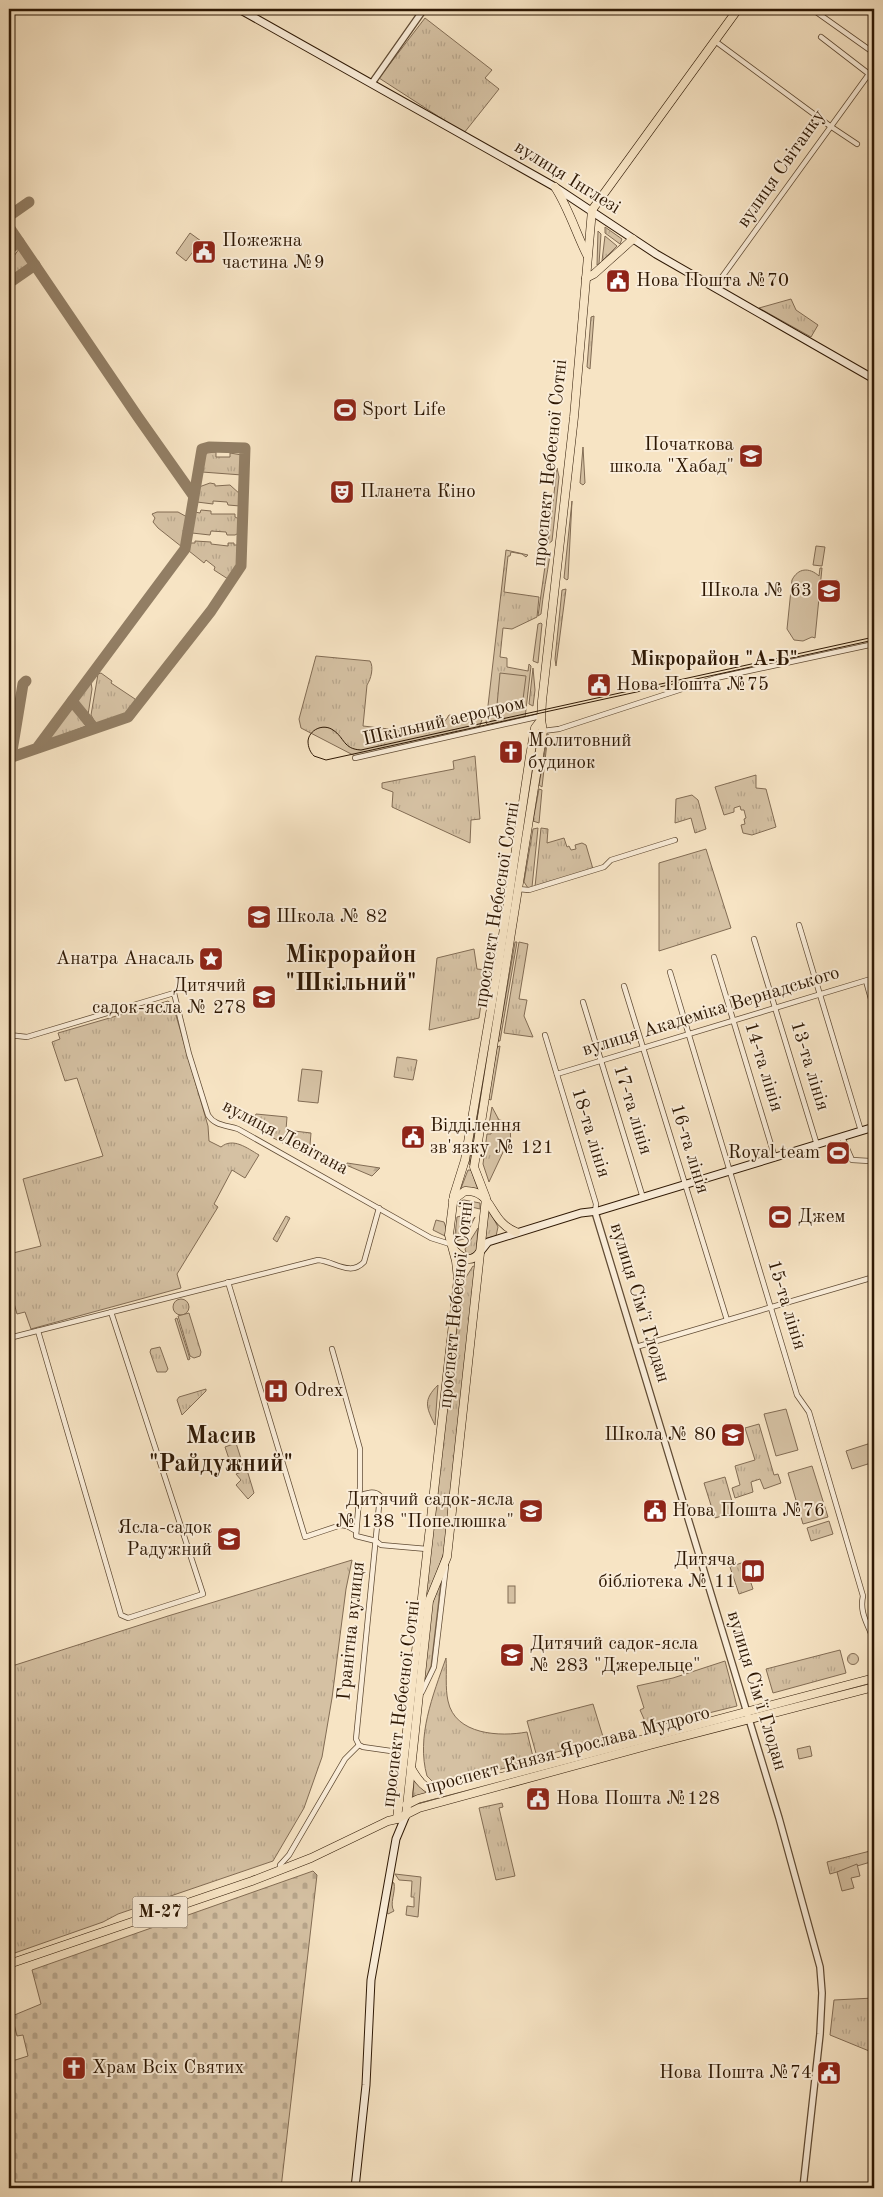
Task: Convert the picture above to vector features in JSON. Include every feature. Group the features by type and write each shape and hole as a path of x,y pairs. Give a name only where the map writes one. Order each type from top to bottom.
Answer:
{"main road":[{"name":"вулиця Інглезі","path":"239,9 556,187 633,239 714,288 874,379"},
{"path":"592,210 738,9"},
{"path":"556,187 566,204 577,234 588,256"},
{"name":"проспект Небесної Сотні","path":"354,2188 366,2085 371,1980 397,1834 397,1815 458,1278 451,1246 453,1200 466,1160 518,889 543,730 541,718 574,417 592,210"},
{"path":"586,278 594,274 633,239"},
{"name":"проспект Небесної Сотні","path":"397,1834 406,1814 408,1804 430,1601 447,1557 486,1198 474,1167 530,756 535,728 541,718"},
{"path":"480,1252 488,1242 516,1232 581,1213 595,1212 643,1198 874,1127"},
{"path":"453,1200 460,1194 473,1191 486,1198 498,1220 508,1229 516,1232"},
{"name":"вулиця Левітана","path":"451,1246 467,1259 474,1258 480,1252"},
{"name":"проспект Князя Ярослава Мудрого","path":"397,1815 406,1814 418,1808 747,1716 874,1678"},
{"name":"проспект Князя Ярослава Мудрого","path":"280,1870 311,1858 388,1821 408,1804 440,1794 747,1716 874,1687"},
{"path":"411,1768 424,1786 440,1794"},
{"name":"М-27","path":"9,1964 280,1870"}],"street":[{"path":"372,82 424,9"},
{"path":"812,9 874,53"},
{"path":"821,37 869,74"},
{"path":"715,41 830,126 858,144"},
{"name":"вулиця Світанку","path":"714,288 874,67"},
{"path":"543,730 549,731 564,727 716,678 874,644"},
{"name":"Шкільний аеродром","path":"355,758 541,718"},
{"path":"518,889 529,890 604,867 611,860 675,840"},
{"path":"799,925 862,1131"},
{"name":"13-та лінія","path":"754,938 817,1145"},
{"name":"14-та лінія","path":"714,957 775,1158"},
{"name":"15-та лінія","path":"670,972 798,1399 809,1412 863,1596 862,1614 874,1642"},
{"name":"вулиця Академіка Вернадського","path":"557,1074 874,978"},
{"path":"866,981 874,1010"},
{"name":"16-та лінія","path":"624,986 727,1320"},
{"name":"вулиця Левітана","path":"9,1036 27,1037 174,993 189,1054 208,1115 212,1121 238,1129 431,1238 451,1246"},
{"name":"17-та лінія","path":"582,1002 643,1198"},
{"name":"18-та лінія","path":"545,1035 596,1204 595,1212"},
{"path":"842,1137 852,1160 870,1161 874,1169"},
{"path":"9,1338 318,1260 348,1269 357,1268 364,1262 379,1208"},
{"name":"вулиця Сім'ї Глодан","path":"595,1212 789,1853 820,1967 822,1993 820,2034 803,2188"},
{"path":"636,1347 874,1277"},
{"path":"228,1282 305,1537 344,1525 356,1531"},
{"path":"38,1330 121,1614 128,1618 203,1594 111,1312"},
{"path":"332,1349 359,1447 359,1496 356,1536 376,1541 381,1545 427,1549"},
{"name":"Гранітна вулиця","path":"359,1496 366,1493 376,1493 380,1496 356,1739 359,1746"},
{"path":"418,1700 434,1667 447,1557"},
{"path":"280,1870 280,1865 289,1855 340,1767 359,1746 405,1753"}],"green space":[{"path":"425,18 492,70 485,78 499,89 464,133 379,78"},
{"path":"605,227 622,239 620,244 605,233"},
{"path":"598,231 601,234 599,264 597,265"},
{"path":"190,233 201,241 186,261 176,253"},
{"path":"605,236 617,246 602,261"},
{"path":"19,249 30,264 9,278 9,263"},
{"path":"791,299 796,310 818,325 811,337 759,308"},
{"path":"594,316 590,369 587,367 591,317"},
{"path":"583,447 585,483 583,485 580,483"},
{"path":"216,452 216,457 230,457 230,453 242,455 242,475 202,472 203,458 207,453"},
{"path":"557,468 559,477 552,541 548,544"},
{"path":"210,483 215,484 215,486 230,485 241,495 240,506 228,505 227,502 213,501 213,504 197,502 199,487"},
{"path":"572,501 568,579 567,580 564,578"},
{"path":"546,507 549,507 545,543 542,543"},
{"path":"201,510 211,511 211,514 235,514 235,517 239,519 239,533 227,535 226,532 211,531 210,535 192,533 195,512 200,513"},
{"path":"157,512 178,512 187,517 182,547 153,522 155,518 152,514"},
{"path":"195,541 228,546 228,543 238,545 237,566 228,579 214,570 215,567 206,560 204,563 189,551 190,543 195,543"},
{"path":"816,546 825,547 822,566 813,565"},
{"path":"506,550 528,555 526,557 522,554 511,552 510,556 508,556 504,592 539,597 537,617 512,629 503,628 500,657 507,658 507,667 528,671 529,664 531,666 525,718 489,726 486,723"},
{"path":"547,552 550,555 541,614 538,616"},
{"path":"820,568 822,568 815,638 812,637 803,641 794,640 787,629 792,580 797,573 804,570 811,571 819,576"},
{"path":"566,589 556,666 555,659 562,590"},
{"path":"541,623 538,663 533,661 538,624"},
{"path":"316,656 370,661 372,670 367,685 363,726 406,731 446,720 449,715 457,716 456,720 463,721 465,717 478,716 482,720 479,728 355,756 301,728 299,719"},
{"path":"533,668 535,690 533,706 529,704"},
{"path":"101,673 112,681 111,683 135,699 136,702 124,715 96,724 91,715 98,674"},
{"path":"500,673 526,676 522,707 497,705"},
{"path":"91,682 92,689 88,715 77,701"},
{"path":"73,707 86,726 50,740 49,739"},
{"path":"548,734 542,787 539,785"},
{"path":"538,736 539,736 507,934"},
{"path":"475,756 480,819 471,820 470,843 392,807 393,792 382,788 382,783 454,769 453,761"},
{"path":"756,775 756,788 766,789 776,827 752,835 743,833 741,825 745,824 744,819 746,818 744,810 741,810 740,806 734,808 734,812 724,815 715,787"},
{"path":"539,789 542,790 539,823 533,821"},
{"path":"692,795 698,800 706,829 695,833 691,818 675,823 676,799"},
{"path":"538,828 532,887 528,888 524,882 533,829"},
{"path":"541,828 548,829 547,843 564,838 567,847 569,846 571,850 576,849 575,845 582,843 586,845 593,869 535,887"},
{"path":"706,849 731,928 659,951 659,863"},
{"path":"515,942 517,942 500,1041 498,1041"},
{"path":"519,942 528,944 519,999 527,1000 524,1016 533,1037 504,1033"},
{"path":"474,949 477,969 486,970 479,1018 429,1030 437,958"},
{"path":"502,965 470,1165 469,1164"},
{"path":"168,1001 173,1005 208,1126 209,1141 221,1147 226,1144 235,1143 259,1155 245,1178 232,1170 214,1204 218,1207 177,1274 181,1288 31,1329 25,1312 17,1314 9,1285 9,1254 41,1246 23,1179 103,1156 77,1078 65,1081 52,1042 60,1039 58,1033"},
{"path":"500,1046 491,1100 488,1099 497,1047"},
{"path":"397,1057 417,1060 413,1080 394,1077"},
{"path":"302,1069 322,1071 318,1103 298,1101"},
{"path":"492,1107 499,1120 510,1122 511,1149 505,1148 489,1182 483,1164 487,1134 491,1134 492,1125 489,1124"},
{"path":"256,1114 287,1117 286,1130 311,1133 309,1157 251,1126"},
{"path":"347,1163 380,1168 372,1176 346,1165"},
{"path":"468,1170 471,1170 478,1190 460,1191"},
{"path":"459,1201 480,1203 480,1209 463,1205 459,1207"},
{"path":"489,1209 498,1227 496,1236 484,1239"},
{"path":"286,1216 290,1218 277,1242 273,1239"},
{"path":"461,1216 461,1218 465,1219 465,1216 468,1216 467,1222 471,1223 475,1217 464,1239 456,1241 457,1217"},
{"path":"436,1220 444,1222 446,1228 445,1236 433,1230"},
{"path":"478,1228 476,1252 467,1256 465,1249"},
{"path":"473,1266 476,1267 444,1552 426,1606 403,1796 453,1349 463,1282"},
{"path":"181,1299 187,1301 189,1307 187,1313 181,1315 175,1313 173,1307 175,1301"},
{"path":"189,1313 201,1352 200,1356 194,1358 190,1356 178,1316"},
{"path":"177,1318 190,1359 188,1360 175,1319"},
{"path":"160,1347 168,1369 166,1372 157,1372 150,1352 151,1349"},
{"path":"438,1385 435,1425 428,1408 428,1400"},
{"path":"206,1389 182,1415 177,1400 179,1397"},
{"path":"786,1409 798,1450 776,1456 764,1414"},
{"path":"759,1424 774,1475 778,1474 781,1483 764,1489 760,1479 751,1482 753,1492 735,1498 732,1488 740,1485 735,1466 755,1460 745,1428"},
{"path":"874,1442 874,1462 852,1469 846,1451"},
{"path":"236,1443 243,1465 232,1468 225,1447"},
{"path":"812,1466 828,1517 803,1524 788,1473"},
{"path":"247,1470 254,1493 248,1499 236,1485 241,1480 236,1474"},
{"path":"725,1477 735,1512 715,1518 704,1483"},
{"path":"829,1521 833,1534 811,1541 807,1528"},
{"path":"352,1560 346,1589 332,1698 322,1757 304,1808 273,1861 118,1914 103,1922 9,1955 9,1667"},
{"path":"744,1562 753,1589 739,1594 730,1567"},
{"path":"440,1581 431,1666 423,1685 430,1610"},
{"path":"508,1586 515,1586 515,1603 508,1603"},
{"path":"840,1650 846,1673 773,1693 766,1669"},
{"path":"853,1653 859,1659 853,1665 847,1659"},
{"path":"446,1658 448,1701 452,1712 459,1721 480,1731 492,1733 527,1732 534,1761 444,1783 433,1782 427,1776 424,1761 425,1731 431,1701"},
{"path":"725,1661 737,1706 648,1728 640,1710 644,1708 637,1686 673,1678"},
{"path":"593,1704 604,1740 537,1757 527,1721"},
{"path":"810,1746 812,1756 799,1759 797,1749"},
{"path":"414,1779 430,1792 414,1798"},
{"path":"502,1803 503,1807 499,1808 515,1876 496,1880 479,1808"},
{"path":"874,1850 874,1861 830,1874 827,1862"},
{"path":"857,1864 860,1876 851,1878 854,1888 842,1891 837,1872"},
{"path":"313,1871 317,1875 281,2188 9,2188 9,2062 28,2056 23,2035 17,2036 12,2016 41,2004 32,1970"},
{"path":"395,1874 421,1877 418,1917 406,1915 407,1906 414,1907 414,1897 411,1897 412,1881 399,1880"},
{"path":"392,1882 394,1883 392,1905 394,1911 388,1914 387,1912"},
{"path":"874,1998 874,2053 830,2035 834,2000"}],"taxiway":[{"path":"9,216 29,202"},
{"path":"9,227 193,495"},
{"path":"9,249 19,242"},
{"path":"9,283 35,265"},
{"path":"9,758 128,717 211,611 241,566 245,448 209,447 202,449 185,549 37,748"},
{"path":"11,757 23,684 26,681"},
{"path":"72,701 94,728"}],"tram line":[{"path":"874,637 361,750 351,748 337,733 325,727 317,729 311,734 308,745 314,756 326,760 874,640"}],"place":[{"name":"Пожежна частина №9","path":"204,252"},
{"name":"Нова Пошта №70","path":"618,281"},
{"name":"Sport Life","path":"345,410"},
{"name":"Початкова школа \"Хабад\"","path":"751,456"},
{"name":"Планета Кіно","path":"342,492"},
{"name":"Школа № 63","path":"829,591"},
{"name":"Нова Пошта №75","path":"599,685"},
{"name":"Молитовний будинок","path":"511,752"},
{"name":"Школа № 82","path":"259,917"},
{"name":"Анатра Анасаль","path":"211,959"},
{"name":"Дитячий садок-ясла № 278","path":"264,997"},
{"name":"Відділення зв'язку № 121","path":"413,1137"},
{"name":"Royal team","path":"838,1153"},
{"name":"Джем","path":"780,1217"},
{"name":"Odrex","path":"276,1391"},
{"name":"Школа № 80","path":"733,1435"},
{"name":"Дитячий садок-ясла № 138 \"Попелюшка\"","path":"531,1511"},
{"name":"Нова Пошта №76","path":"655,1511"},
{"name":"Ясла-садок Радужний","path":"229,1539"},
{"name":"Дитяча бібліотека № 11","path":"753,1571"},
{"name":"Дитячий садок-ясла № 283 \"Джерельце\"","path":"512,1655"},
{"name":"Нова Пошта №128","path":"538,1799"},
{"name":"Храм Всіх Святих","path":"74,2068"},
{"name":"Нова Пошта №74","path":"829,2073"}],"district":[{"name":"Мікрорайон \"А-Б\"","path":"714,660"},
{"name":"Мікрорайон \"Шкільний\"","path":"351,970"},
{"name":"Масив \"Райдужний\"","path":"221,1451"}]}
